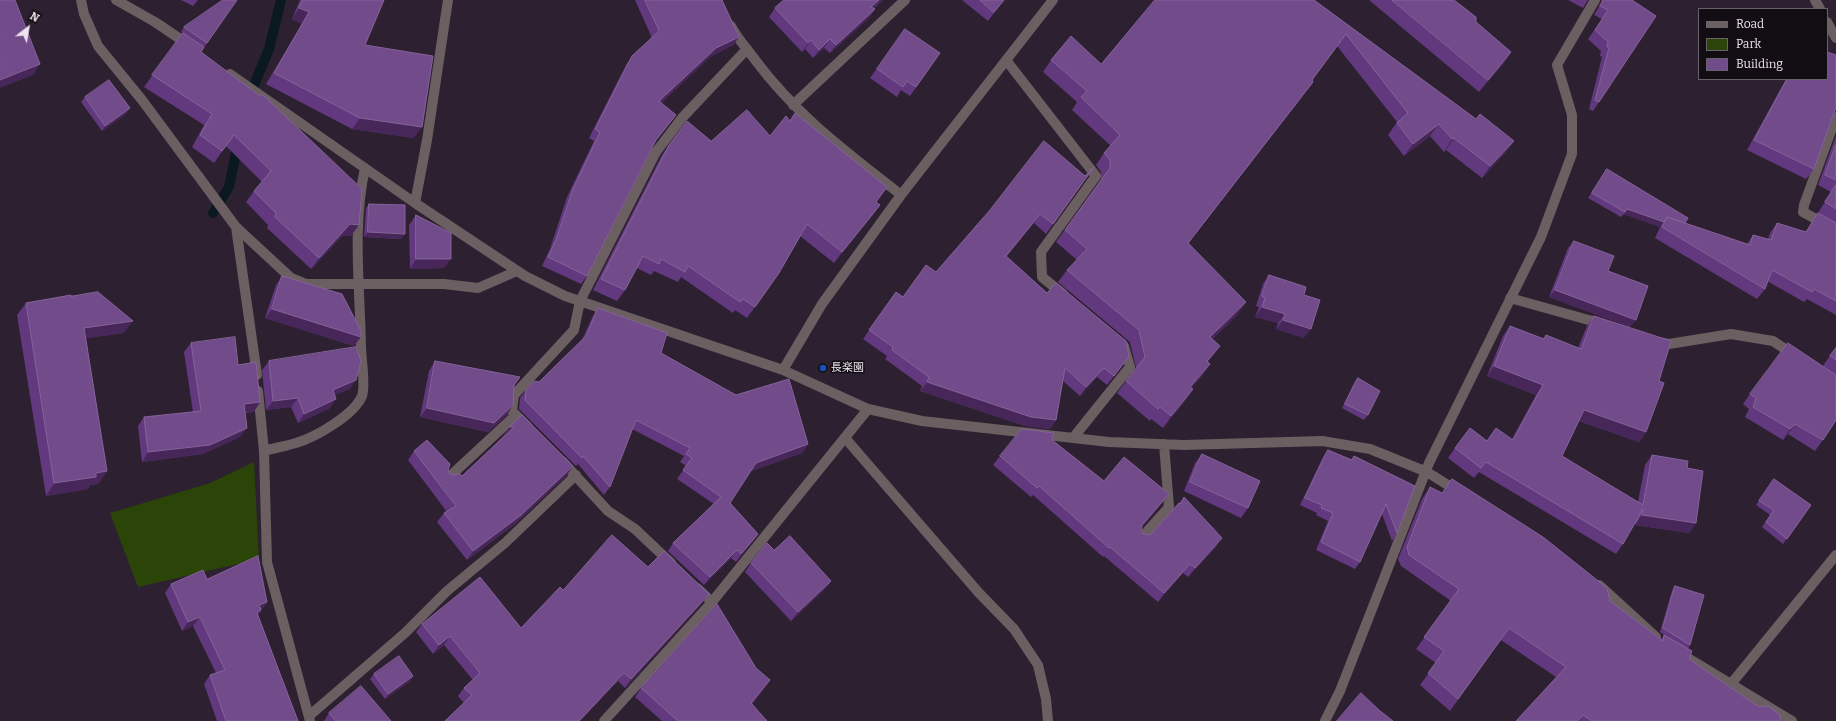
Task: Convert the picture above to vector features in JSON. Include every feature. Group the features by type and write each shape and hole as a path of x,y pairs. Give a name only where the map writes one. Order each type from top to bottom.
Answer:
{"street":[{"path":"81,0 84,14 98,46 142,100 236,227 291,278 306,284 444,284 478,288 517,271"},
{"path":"116,0 155,22 198,52"},
{"path":"415,203 427,140 448,0"},
{"path":"793,105 905,0"},
{"path":"783,370 822,304 901,195 1053,0"},
{"path":"1325,721 1340,692 1427,472 1429,463 1540,236 1572,154 1572,116 1557,65 1595,0"},
{"path":"728,18 733,30 776,88 816,127 901,195"},
{"path":"1828,24 1836,38"},
{"path":"538,437 512,411 514,395 574,330 580,301 656,152 682,118 747,48"},
{"path":"1006,60 1096,176 1041,252 1042,277 1072,302"},
{"path":"223,69 415,203 517,271 545,286 580,301 783,370 868,410 922,421 1073,438 1164,444 1322,441 1370,449 1427,472 1469,499"},
{"path":"1836,117 1804,205 1803,212 1836,230"},
{"path":"264,450 297,443 335,423 352,410 362,395 361,312 358,283 357,228 360,187 365,168"},
{"path":"236,227 254,351 264,450 267,562 310,718 447,591 505,543 576,475"},
{"path":"1510,298 1601,323 1613,329"},
{"path":"1648,339 1668,344 1731,334 1773,341 1804,362"},
{"path":"1073,438 1130,367 1126,347 1114,337"},
{"path":"604,721 712,602 846,439 868,410"},
{"path":"448,478 516,415"},
{"path":"846,439 979,593 1014,629 1038,665 1046,699 1048,721"},
{"path":"1141,538 1168,507 1164,444"},
{"path":"554,453 608,511 634,529 678,571"},
{"path":"1731,684 1836,555"},
{"path":"1592,579 1664,644 1787,719"},
{"path":"690,581 712,602"}],"green space":[{"path":"254,462 259,559 138,587 110,513 210,483"}],"building":[{"path":"0,0 15,0 40,64 0,80"},
{"path":"223,0 237,0 207,43 184,27"},
{"path":"303,0 384,0 365,45 433,56 422,127 360,118 274,73 309,12 299,8"},
{"path":"645,0 722,0 739,37 716,48 659,101 676,115 656,140 587,276 548,257 556,240 573,189 600,132 595,129 632,56 659,31"},
{"path":"784,0 879,0 871,7 875,9 836,45 830,39 819,50 811,40 808,43 775,8"},
{"path":"980,0 1004,0 994,12"},
{"path":"1155,0 1314,0 1476,119 1480,114 1514,141 1490,166 1454,138 1452,139 1439,124 1413,144 1397,123 1408,113 1346,34 1312,80 1313,82 1188,243 1246,302 1210,337 1220,346 1207,361 1210,364 1190,387 1193,389 1171,416 1160,407 1158,409 1126,381 1145,357 1139,330 1067,270 1087,249 1065,230 1110,168 1110,160 1104,153 1120,135 1081,97 1087,91 1051,60 1071,36 1101,64"},
{"path":"1392,0 1454,0 1476,17 1476,22 1511,52 1488,80"},
{"path":"1604,0 1632,0 1656,16 1599,102 1595,100 1609,48 1607,47 1608,42 1595,30 1608,10 1600,6"},
{"path":"905,29 940,53 916,87 907,81 903,87 877,69"},
{"path":"183,33 204,47 201,52 260,96 262,94 362,189 359,225 350,224 319,258 275,217 276,213 254,191 271,171 234,135 222,151 200,135 212,114 152,75"},
{"path":"1828,52 1836,55 1836,107 1814,169 1754,140 1786,80 1828,80"},
{"path":"109,80 130,108 105,126 85,97"},
{"path":"747,110 770,136 786,116 790,121 795,113 887,187 876,202 880,205 842,252 807,224 779,273 755,307 743,299 740,302 688,266 685,272 661,259 659,264 643,256 625,290 601,279 669,145 687,121 711,141"},
{"path":"1044,141 1085,176 1094,167 1053,224 1040,214 1006,256 1047,293 1056,283 1126,341 1129,356 1114,376 1104,368 1086,387 1065,368 1056,420 1031,417 927,382 929,377 892,350 893,347 869,330 896,292 903,297 926,265 936,272 990,210"},
{"path":"1836,145 1836,180 1825,175"},
{"path":"1607,169 1688,218 1685,223 1667,217 1664,222 1627,209 1625,212 1592,193"},
{"path":"1836,185 1836,209 1825,202"},
{"path":"369,204 405,205 405,234 368,232"},
{"path":"1818,213 1836,223 1836,301 1814,289 1812,292 1772,270 1765,289 1662,227 1667,217 1750,245 1753,235 1771,240 1777,223 1806,232"},
{"path":"416,215 451,233 451,259 416,259"},
{"path":"1574,241 1614,256 1608,271 1648,286 1636,320 1555,290"},
{"path":"1269,275 1306,287 1304,295 1320,300 1311,329 1283,320 1285,314 1262,307 1265,298 1262,296"},
{"path":"282,276 342,294 361,331 361,337 272,309"},
{"path":"98,292 133,321 84,328 107,471 96,473 96,477 54,483 26,303"},
{"path":"598,308 667,333 661,353 736,395 789,379 808,444 756,463 730,503 758,534 741,554 737,550 710,577 673,543 721,497 683,470 692,458 686,454 690,448 636,420 610,487 583,456 582,458 525,400 526,390 534,381 539,382 586,336"},
{"path":"1594,316 1671,341 1659,381 1664,383 1646,432 1584,410 1562,456 1643,505 1652,455 1688,461 1687,468 1703,471 1696,523 1642,515 1643,509 1623,544 1486,462 1481,468 1455,448 1470,428 1487,441 1496,428 1513,440 1543,385 1494,366 1510,326 1544,339 1546,335 1581,349"},
{"path":"235,337 238,365 256,362 260,402 244,404 247,428 210,445 148,452 144,417 201,411 191,343"},
{"path":"1788,343 1836,375 1836,420 1823,440 1795,424 1790,429 1753,407 1756,398 1750,394"},
{"path":"356,347 361,361 356,380 333,390 336,399 304,414 298,398 273,401 269,361"},
{"path":"1836,348 1836,360 1830,356"},
{"path":"435,361 520,377 514,385 513,405 494,423 427,408"},
{"path":"1358,378 1380,391 1368,415 1345,404"},
{"path":"522,415 573,466 521,515 473,551 444,513 456,506 414,451 427,440 450,464 448,470 450,474 455,475 459,473 462,476 514,427 510,427"},
{"path":"1022,429 1054,433 1052,440 1104,481 1124,457 1169,494 1142,525 1141,531 1143,534 1149,535 1152,533 1179,503 1181,504 1184,497 1222,538 1195,568 1190,564 1164,593 1110,547 1109,548 1039,486 1037,488 1000,456"},
{"path":"1328,450 1352,460 1354,456 1415,486 1397,533 1386,504 1360,562 1321,542 1333,513 1321,508 1322,505 1305,498"},
{"path":"1202,454 1260,481 1248,508 1190,482"},
{"path":"1452,479 1543,537 1607,588 1610,601 1663,641 1664,635 1692,651 1689,659 1759,707 1768,706 1779,714 1781,721 1592,721 1583,715 1577,721 1516,721 1566,667 1509,628 1458,699 1428,673 1444,651 1424,637 1459,589 1409,555 1407,547 1430,487 1442,493"},
{"path":"1774,479 1811,505 1787,539 1766,522 1774,510 1759,501"},
{"path":"612,535 648,567 664,551 709,594 631,679 624,673 579,721 445,721 472,695 464,688 480,673 450,636 439,645 422,624 480,577 521,628 560,587 563,590"},
{"path":"790,536 831,581 798,612 751,563 767,543 774,550"},
{"path":"258,556 267,602 259,605 261,610 257,613 298,721 226,721 210,675 225,670 200,617 188,622 171,584 203,570 207,579"},
{"path":"1675,586 1704,595 1690,645 1663,628"},
{"path":"717,604 756,668 770,680 751,703 767,721 678,721 641,688"},
{"path":"399,656 413,676 388,694 374,674"},
{"path":"361,686 391,721 336,721 329,713"},
{"path":"1361,693 1379,710 1393,721 1337,721"}],"waterway":[{"path":"249,97 269,49 281,0"},
{"path":"213,213 229,187 238,143"}],"place":[{"name":"長楽園","path":"823,368"}]}
